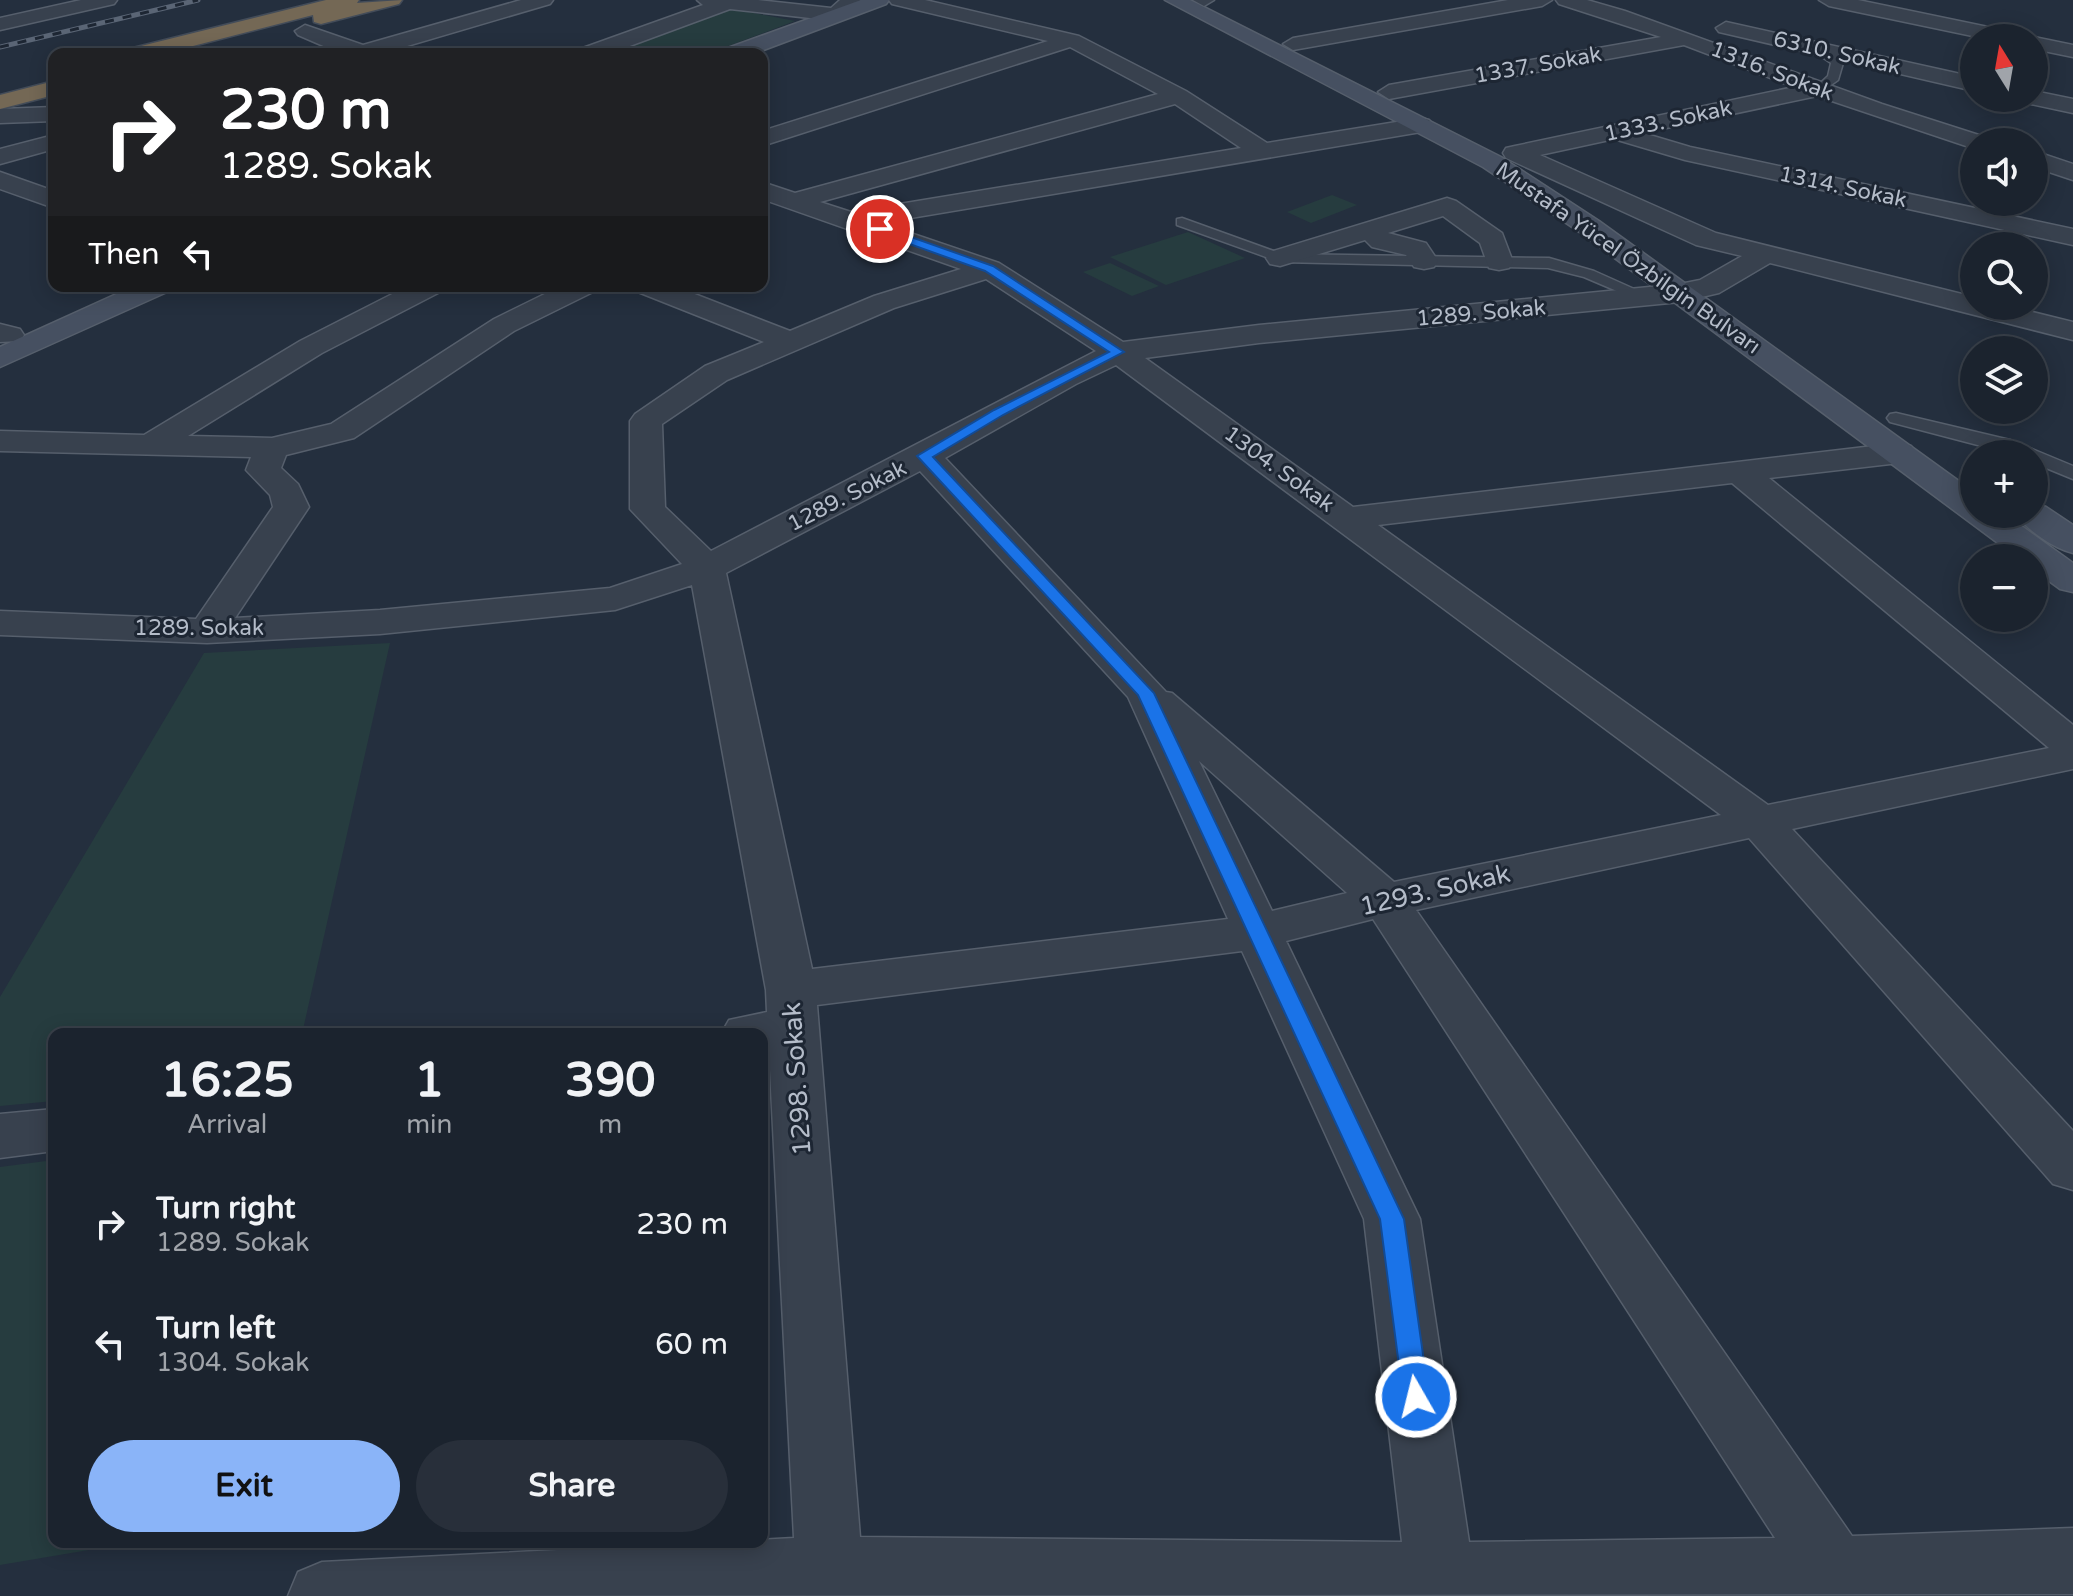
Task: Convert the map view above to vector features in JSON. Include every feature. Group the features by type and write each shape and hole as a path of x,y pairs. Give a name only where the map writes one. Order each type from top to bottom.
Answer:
{"highway":[{"path":"161,48 349,0"},
{"path":"207,48 392,0"},
{"path":"0,89 48,77"},
{"path":"0,102 48,90"}],"street":[{"path":"0,24 107,0"},
{"path":"378,48 543,0"},
{"path":"747,48 843,7 879,0"},
{"path":"768,50 897,0 1072,40 1178,96 1263,151"},
{"name":"Mustafa Yücel Özbilgin Bulvarı","path":"1175,0 1492,162 1590,227 1697,270 1899,453 1960,498"},
{"name":"Mustafa Yücel Özbilgin Bulvarı","path":"1203,0 1515,153 1697,270 1847,383"},
{"path":"1293,44 1542,0"},
{"name":"1316. Sokak","path":"1566,0 1644,22 1960,136"},
{"name":"6310. Sokak","path":"1607,0 1960,81"},
{"path":"1829,0 1960,27"},
{"path":"603,48 717,2 843,7"},
{"path":"1902,33 1929,21"},
{"path":"305,31 348,48"},
{"name":"1337. Sokak","path":"1389,92 1686,39"},
{"path":"768,137 1072,40"},
{"path":"1847,56 1874,44"},
{"path":"2048,46 2073,51"},
{"name":"1333. Sokak","path":"1515,153 1821,88"},
{"path":"794,201 1178,96"},
{"path":"2048,101 2073,106"},
{"path":"0,116 48,114"},
{"path":"852,219 1421,125"},
{"name":"1314. Sokak","path":"1615,132 1685,153 2073,237"},
{"path":"0,157 48,144"},
{"path":"1515,153 1697,270 1766,254 2073,331"},
{"path":"2048,163 2073,173"},
{"path":"0,180 48,198"},
{"name":"1304. Sokak","path":"768,192 989,269 1118,352 1758,820 2073,1168"},
{"path":"1280,258 1447,206 1492,239 1499,262"},
{"path":"1367,229 1382,241 1416,249 1424,261"},
{"name":"1289. Sokak","path":"7,633 207,631 380,622 615,599 707,568 1118,352 1259,334 1644,297 1697,270 1766,254"},
{"path":"707,568 648,509 646,421 716,373 911,292 989,269"},
{"path":"2,341 106,292"},
{"path":"2,341 140,292"},
{"path":"152,444 311,347 418,292"},
{"path":"0,441 272,448 342,431 504,325 571,292"},
{"path":"663,292 789,341"},
{"path":"1871,400 1948,454"},
{"path":"207,631 291,507 286,491 263,470 272,448"},
{"path":"1346,518 1899,453"},
{"path":"924,456 1146,693 1385,900 1835,1570"},
{"path":"1740,472 2073,746"},
{"path":"2048,524 2073,542"},
{"path":"2001,528 2073,581"},
{"name":"1298. Sokak","path":"707,568 777,1017 828,1583"},
{"path":"1146,693 1392,1219 1440,1576"},
{"name":"1293. Sokak","path":"777,1017 1256,932 1385,900 2073,756"},
{"path":"0,1136 48,1131"},
{"path":"322,1596 828,1583 1835,1570 2073,1561"}],"lane":[{"path":"1819,50 1833,57 1837,63 1834,77 1821,88"},
{"path":"1182,222 1280,258 1549,263 1589,274 1644,297"},
{"path":"1896,418 1987,440"},
{"path":"2048,462 2073,473"}],"green space":[{"path":"728,8 795,21 723,48 619,48"},
{"path":"1332,195 1357,205 1311,223 1287,212"},
{"path":"1188,232 1245,258 1166,285 1110,257"},
{"path":"1110,263 1159,286 1132,296 1083,272"},
{"path":"390,643 303,1028 48,1028 48,1102 0,1106 0,997 204,653"},
{"path":"48,1161 48,1548 101,1548 0,1565 0,1167"}],"railway":[{"path":"0,47 198,0"}],"route":[{"path":"880,229 989,269 1118,352 1065,377 924,456 1146,693 1392,1219 1416,1397"}]}
